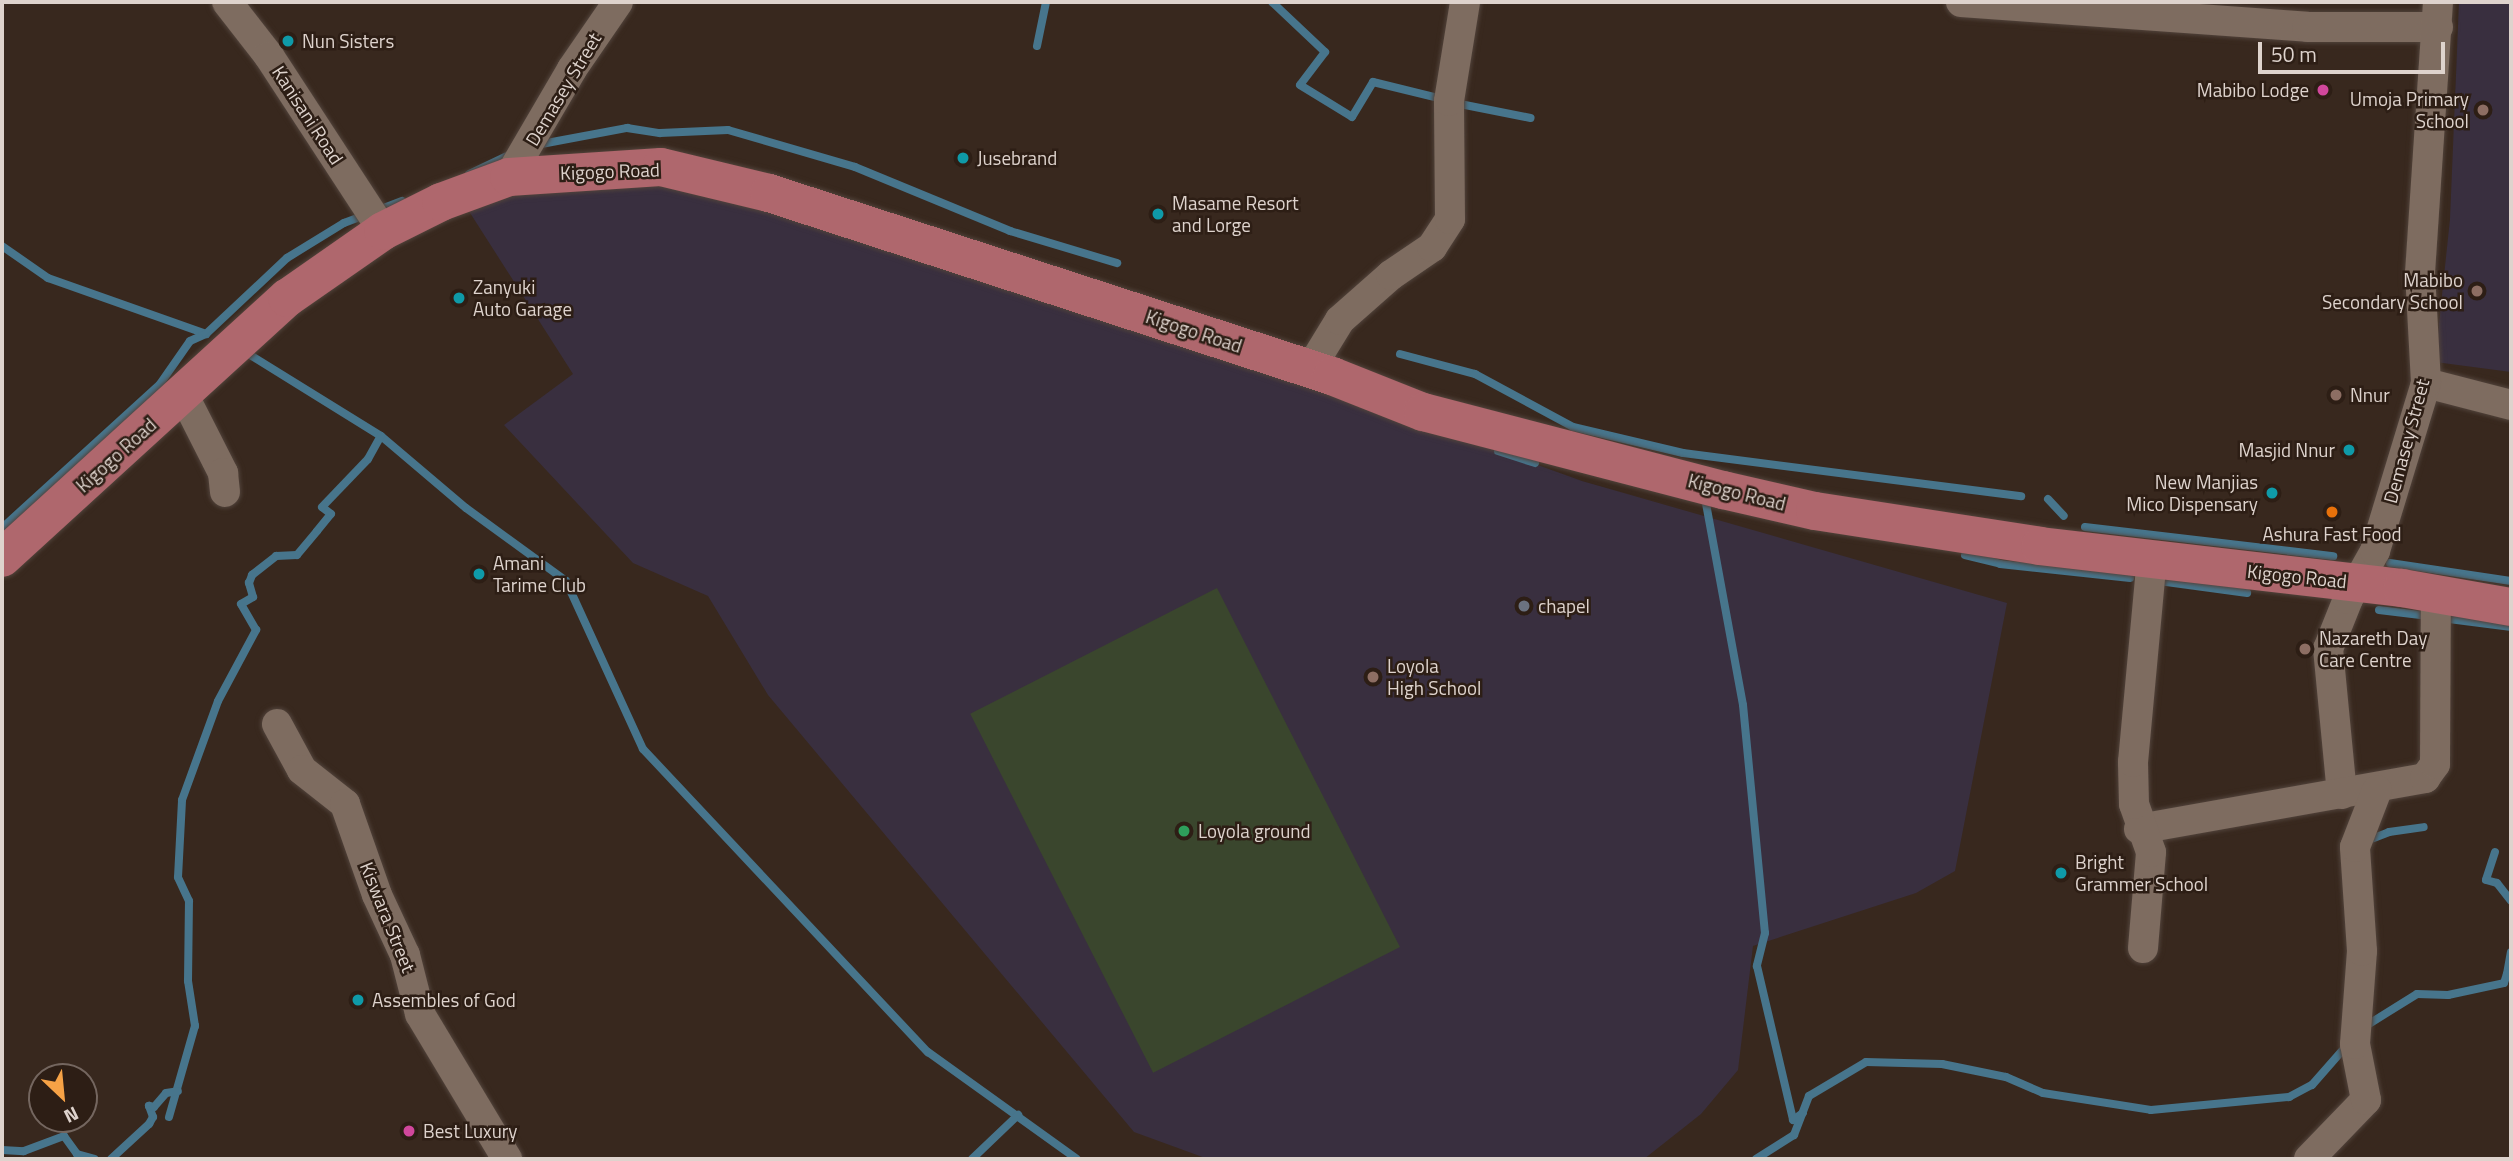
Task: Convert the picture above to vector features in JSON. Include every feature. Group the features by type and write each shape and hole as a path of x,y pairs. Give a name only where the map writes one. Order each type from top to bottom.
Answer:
{"main road":[{"name":"Kigogo Road","path":"2,558 287,298 383,232 441,202 509,177 661,167 713,176 1310,369 1423,412 1815,510 2152,559 2359,583 2511,607"}],"street":[{"name":"Kanisani Road","path":"227,2 269,56 383,232"},
{"name":"Demasey Street","path":"509,177 618,2"},
{"path":"1310,369 1340,320 1391,275 1432,247 1450,219 1449,101 1465,2"},
{"path":"1961,2 2307,27 2438,14"},
{"name":"Demasey Street","path":"2342,794 2328,649 2375,551 2426,383 2420,273 2438,14"},
{"path":"2426,383 2511,405"},
{"path":"183,394 223,473 225,492"},
{"path":"2143,948 2152,861 2149,845 2140,829 2133,762 2152,559"},
{"path":"2140,829 2377,790 2425,778 2435,764 2436,596"},
{"name":"Kiswara Street","path":"277,724 302,770 345,804 376,895 405,955 420,1014 507,1159"},
{"path":"2309,1159 2366,1100 2357,1038 2362,951 2355,847 2377,790"}],"shaded area":[{"path":"2459,2 2511,2 2511,372 2435,362 2450,219"},
{"name":"Loyola High School","path":"609,177 692,189 1202,344 1582,481 2007,603 1955,871 1916,893 1753,946 1738,1070 1701,1114 1644,1159 1208,1159 1134,1132 768,695 708,596 633,563 504,425 573,374 465,205"}],"green space":[{"name":"Loyola ground","path":"1217,588 1400,947 1153,1073 970,714"}],"waterway":[{"path":"1037,46 1046,2"},
{"path":"1272,2 1325,52 1300,85 1352,117 1373,82 1443,99"},
{"path":"1455,103 1531,118"},
{"path":"536,145 627,128 660,133 728,130 855,167 1010,231 1117,263"},
{"path":"469,174 511,154"},
{"path":"2,528 160,384 190,341 206,334 287,258 344,223 402,201"},
{"path":"2,246 48,278 206,334"},
{"path":"247,353 381,436 466,508 566,581 643,749 928,1052 1077,1159"},
{"path":"1400,354 1475,374 1573,427 1683,453 2021,496"},
{"path":"169,1117 195,1026 188,981 189,901 178,877 182,800 218,701 256,630 241,604 253,597 249,583 252,575 276,556 297,555 331,514 322,507 368,459 381,436"},
{"path":"1498,451 1535,463"},
{"path":"1705,498 1743,705 1765,933 1757,966 1793,1120 1803,1113"},
{"path":"2048,499 2064,516"},
{"path":"2085,527 2333,556"},
{"path":"1965,555 2000,564 2130,578"},
{"path":"2390,563 2511,581"},
{"path":"2159,581 2247,593"},
{"path":"2379,610 2429,616"},
{"path":"2441,618 2511,627"},
{"path":"2366,841 2389,832 2424,827"},
{"path":"2495,852 2486,880 2497,883 2511,901"},
{"path":"2507,974 2511,952"},
{"path":"2364,1027 2417,994 2448,995 2504,983 2507,974 2511,977"},
{"path":"1756,1159 1794,1135 1809,1096 1866,1062 1942,1064 2006,1077 2043,1093 2151,1110 2289,1097 2312,1085 2348,1044"},
{"path":"111,1159 149,1124 153,1117 149,1106 154,1107 166,1093 178,1091"},
{"path":"972,1159 1018,1115"},
{"path":"2,1150 24,1151 64,1136 77,1154 94,1159"}],"place":[{"name":"Nun Sisters","path":"288,41"},
{"name":"Mabibo Lodge","path":"2323,90"},
{"name":"Umoja Primary School","path":"2483,110"},
{"name":"Jusebrand","path":"963,158"},
{"name":"Masame Resort and Lorge","path":"1158,214"},
{"name":"Mabibo Secondary School","path":"2477,291"},
{"name":"Zanyuki Auto Garage","path":"459,298"},
{"name":"Nnur","path":"2336,395"},
{"name":"Masjid Nnur","path":"2349,450"},
{"name":"New Manjias Mico Dispensary","path":"2272,493"},
{"name":"Ashura Fast Food","path":"2332,512"},
{"name":"Amani Tarime Club","path":"479,574"},
{"name":"chapel","path":"1524,606"},
{"name":"Nazareth Day Care Centre","path":"2305,649"},
{"name":"Loyola High School","path":"1373,677"},
{"name":"Loyola ground","path":"1184,831"},
{"name":"Bright Grammer School","path":"2061,873"},
{"name":"Assembles of God","path":"358,1000"},
{"name":"Best Luxury","path":"409,1131"}]}
